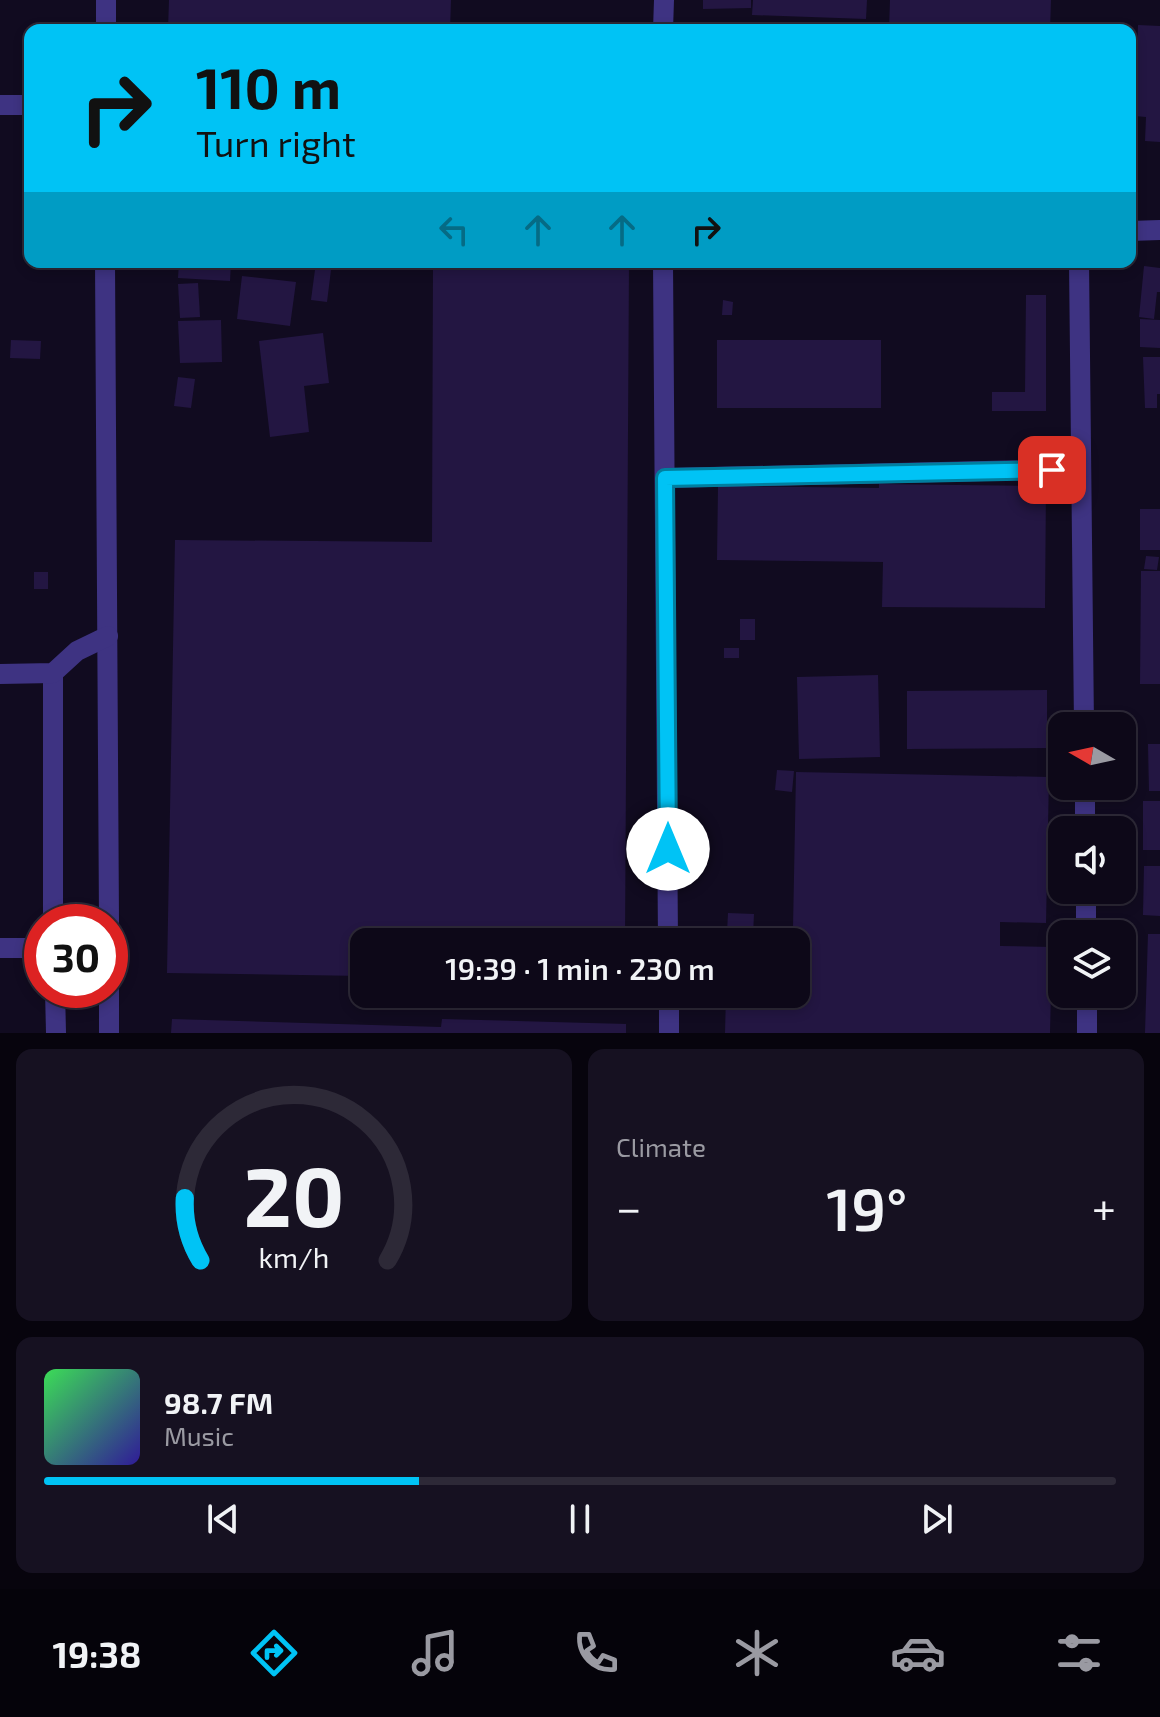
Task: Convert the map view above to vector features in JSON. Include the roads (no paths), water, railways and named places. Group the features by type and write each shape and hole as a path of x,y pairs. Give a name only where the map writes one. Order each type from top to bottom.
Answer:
{"street":[{"path":"106,0 106,24"},
{"path":"663,24 664,0"},
{"path":"0,105 24,105"},
{"path":"1136,231 1160,230"},
{"path":"105,268 109,904"},
{"path":"663,268 668,928"},
{"path":"1079,268 1084,712"},
{"path":"665,478 1081,469"},
{"path":"0,674 53,673 77,651 108,636"},
{"path":"53,673 53,904"},
{"path":"0,948 24,948"},
{"path":"55,1008 56,1033"},
{"path":"109,1008 109,1033"},
{"path":"669,1008 669,1033"},
{"path":"1087,1008 1087,1033"}]}
